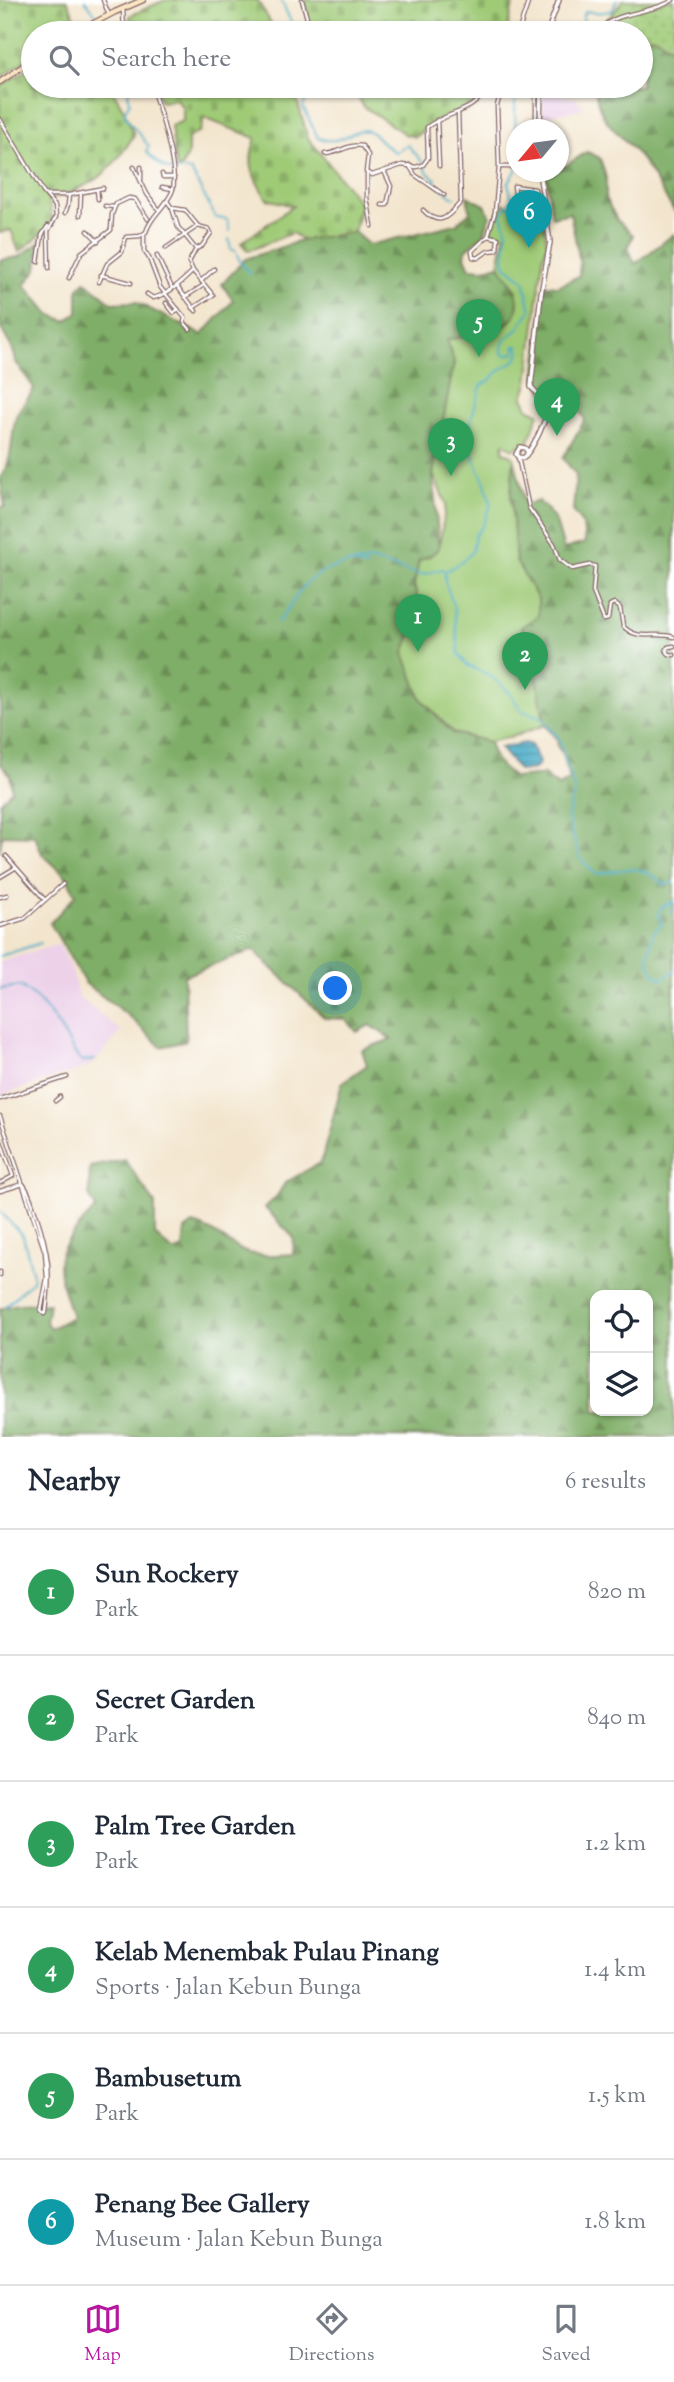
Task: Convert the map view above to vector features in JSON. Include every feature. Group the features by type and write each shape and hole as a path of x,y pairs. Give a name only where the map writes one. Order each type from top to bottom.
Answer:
{"main road":[{"path":"98,21 143,0"},
{"path":"0,82 21,67"}],"street":[{"path":"103,0 109,15"},
{"path":"302,0 307,21"},
{"path":"522,21 529,0"},
{"path":"551,21 559,0"},
{"path":"609,21 654,10 673,0"},
{"path":"123,8 124,21"},
{"path":"154,98 174,172 173,189 167,201 149,220 144,235 144,251 160,287 186,318 184,322 190,329"},
{"path":"370,174 402,165 422,165 428,158 427,127 437,120 475,105 480,98"},
{"path":"488,236 498,237 497,250 488,251 478,258 473,257 472,251 488,236 495,212 499,167 499,98"},
{"path":"538,119 539,98"},
{"path":"423,210 431,218 448,218 461,202 458,113"},
{"path":"0,119 55,206 56,217 48,231 49,268"},
{"path":"437,120 439,166"},
{"path":"325,155 352,145 362,146 368,155 365,167 370,174 367,198 372,226"},
{"path":"409,165 415,175 444,195"},
{"path":"134,167 141,179"},
{"path":"141,167 141,179 147,194 159,210"},
{"path":"499,167 506,167"},
{"path":"382,205 387,205 391,186 384,171"},
{"path":"162,174 163,177 174,172"},
{"path":"518,457 525,457 535,444 548,405 531,387 541,294 550,242 541,182"},
{"path":"539,210 535,189 514,186 518,208 539,210 545,210"},
{"path":"162,187 173,189"},
{"path":"45,194 69,195 103,188"},
{"path":"97,190 98,199"},
{"path":"80,215 81,193"},
{"path":"65,213 69,195"},
{"path":"104,206 114,207 126,199 135,199 149,220"},
{"path":"167,201 178,227 196,248"},
{"path":"69,278 81,253 111,230 114,207"},
{"path":"172,208 185,210 198,226 209,229 211,234 201,247 196,248 189,262 213,296 194,310 177,286"},
{"path":"106,217 112,217"},
{"path":"38,262 44,229 51,224"},
{"path":"166,247 198,226"},
{"path":"88,231 98,241"},
{"path":"99,282 107,264 120,254 126,237 144,235"},
{"path":"157,256 172,288"},
{"path":"201,281 214,269"},
{"path":"147,294 155,299 177,286 193,271"},
{"path":"101,275 131,283"},
{"path":"185,297 204,285"},
{"path":"166,303 174,313 178,309"},
{"path":"527,451 523,447 516,452 529,508 554,544 560,560 572,569 595,566 593,592 604,620 608,619 610,605 614,603 620,608 623,626 631,633 643,637 674,637"},
{"path":"674,646 666,650 668,654 674,655"},
{"path":"6,856 46,900"},
{"path":"0,877 16,867"},
{"path":"0,926 25,918 63,884"},
{"path":"0,897 7,895"},
{"path":"0,1099 67,1077"},
{"path":"55,1101 61,1097"},
{"path":"0,1116 45,1252 47,1278 41,1311 44,1314 49,1294 50,1266 42,1232 23,1184"},
{"path":"0,1139 13,1178 0,1182"},
{"path":"0,1191 23,1184"}],"shaded area":[{"path":"543,98 576,98 583,108 542,117"},
{"path":"59,944 73,974 78,997 121,1031 96,1061 87,1067 1,1095 0,962"}],"green space":[{"path":"0,0 67,0 76,21 21,21 21,63 0,78"},
{"path":"165,0 257,0 270,21 128,21 131,15"},
{"path":"304,0 510,0 513,5 509,21 309,21"},
{"path":"622,0 674,0 674,49 653,36 653,21 605,21"},
{"path":"653,24 662,40 674,49 674,211 643,162 604,117 597,98 653,98"},
{"path":"21,73 21,98 117,98 134,135 99,178 77,190 48,200 54,224 19,252 11,230 0,233 0,87"},
{"path":"160,98 296,98 308,138 361,204 354,232 303,240 292,233 248,251 241,243 293,206 267,199 258,184 251,163 256,138 204,118 200,131 188,138 188,154 181,168 176,168 171,126 183,121 183,108 176,99 161,102"},
{"path":"358,98 481,98 467,109 435,122 415,137 405,134 363,106"},
{"path":"587,152 600,158 606,178 606,199 617,220 633,235 628,248 635,264 674,234 674,1437 0,1437 0,1309 17,1304 49,1303 46,1322 50,1329 72,1317 59,1264 62,1251 70,1238 96,1208 89,1195 90,1167 125,1160 155,1204 155,1235 174,1252 183,1248 185,1230 193,1224 249,1253 293,1254 294,1238 265,1208 285,1183 321,1162 342,1083 367,1065 362,1050 391,1039 370,1025 357,1032 345,1019 325,1018 253,950 184,976 186,1041 161,1047 130,1017 85,983 50,923 76,895 65,875 42,854 35,836 2,835 0,851 0,802 12,790 10,775 0,763 0,507 5,507 0,478 10,457 17,414 34,388 16,362 13,350 0,327 0,260 19,257 40,242 37,269 25,285 49,314 66,321 78,312 78,289 85,281 112,303 136,302 202,335 233,301 222,284 245,259 303,240 354,232 369,245 456,224 470,212 467,196 485,205 490,215 484,235 466,250 465,257 470,268 484,269 499,265 515,289 517,309 514,317 497,333 447,340 454,362 433,474 439,548 430,556 419,560 414,585 420,612 404,653 421,699 453,733 489,742 498,763 515,778 544,775 558,786 570,780 563,754 557,746 558,741 545,725 532,649 521,627 538,616 538,599 516,561 511,494 514,458 525,505 539,501 544,505 556,522 564,549 585,543 583,525 573,511 576,475 563,458 585,419 573,401 553,405 535,379 545,285 558,286 579,276 580,262 570,213 552,217 547,182 569,182 569,163"},
{"path":"504,203 507,206 542,212 547,244 528,383 523,397 528,408 539,413 527,446 521,445 513,449 504,443 503,452 514,458 511,494 516,561 538,599 538,616 521,628 532,649 545,725 489,742 454,733 421,699 403,653 420,612 414,584 419,560 430,556 439,548 446,504 433,474 454,362 447,340 497,333 517,291 499,265 505,235 491,232 494,220"}],"water":[{"path":"525,743 531,745 539,763 534,769 519,771 500,748"}],"waterway":[{"path":"85,0 97,16"},
{"path":"281,0 291,21"},
{"path":"583,21 583,14 587,11 612,11 617,0"},
{"path":"129,98 125,116 149,146 146,151 166,168 191,171 216,218 227,219 230,231"},
{"path":"306,98 303,107 318,138 334,140 363,130 372,133 396,152 408,145 428,173 436,179 434,182 455,198"},
{"path":"516,98 516,171 508,183 512,199 502,214 507,233 504,260 506,266 524,280 531,311 503,344 502,353 515,353 515,346 518,346 519,356 481,386 471,419 469,446 491,505 482,527 475,535 472,552 445,572 445,581 454,608 459,654 467,665 491,676 510,693 522,711 541,717 559,739 575,792 568,818 571,830 580,858 595,874 638,869 664,884 674,883"},
{"path":"229,239 231,250 235,250 250,274"},
{"path":"277,623 309,581 333,568 369,560 421,575 444,570"},
{"path":"352,563 367,566"},
{"path":"674,901 662,907 658,913 662,924 653,933 648,959 652,970 662,979 674,971"},
{"path":"670,914 672,904"},
{"path":"0,956 41,943"},
{"path":"0,989 20,986 30,993 54,1018 78,1058 82,1061 95,1060"},
{"path":"0,1211 23,1236 33,1275 32,1281 6,1306"}],"place":[{"name":"Penang Bee Gallery","path":"529,248"},
{"name":"Bambusetum","path":"479,357"},
{"name":"Kelab Menembak Pulau Pinang","path":"557,436"},
{"name":"Palm Tree Garden","path":"451,476"},
{"name":"Sun Rockery","path":"418,652"},
{"name":"Secret Garden","path":"525,690"}]}
